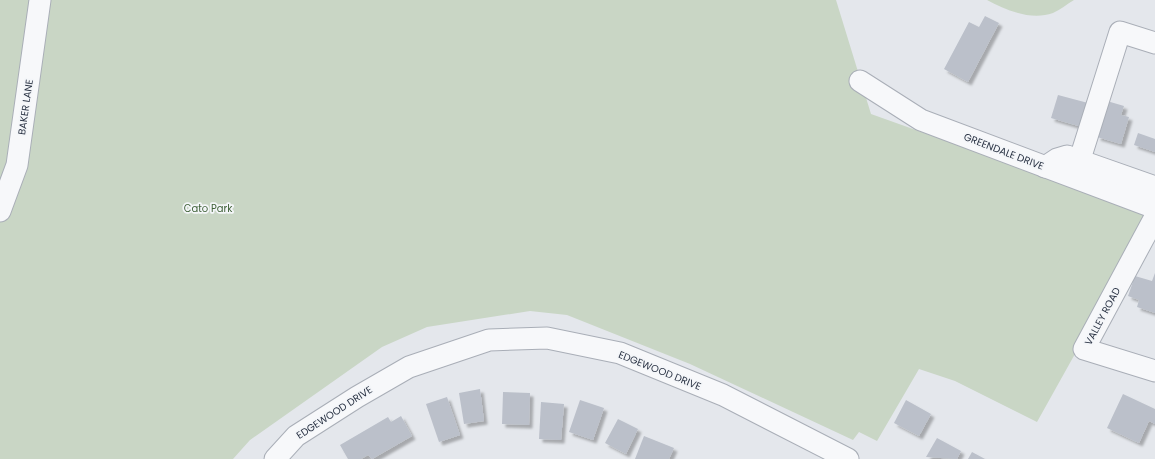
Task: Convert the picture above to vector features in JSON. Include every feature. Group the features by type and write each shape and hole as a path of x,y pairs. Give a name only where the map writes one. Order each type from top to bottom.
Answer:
{"street":[{"name":"BAKER LANE","path":"0,211 17,165 40,0"},
{"path":"1080,159 1120,32 1155,43"},
{"name":"GREENDALE DRIVE","path":"860,81 921,120 1155,208"},
{"path":"1045,167 1057,159 1067,156 1080,159 1155,187"},
{"name":"VALLEY ROAD","path":"1155,217 1084,349 1155,371"},
{"name":"EDGEWOOD DRIVE","path":"275,459 296,436 357,397 409,367 489,340 547,338 620,353 723,395 848,459"}],"green space":[{"name":"Cato Park","path":"0,0 836,0 871,114 1143,211 1152,216 1037,422 955,381 919,369 877,441 859,432 853,440 690,364 567,315 530,311 427,327 382,347 250,440 233,459 0,459"},
{"path":"987,0 1074,0 1053,13 1036,16 1010,11"}],"building":[{"path":"985,16 999,23 968,82 944,69 969,22 979,27"},
{"path":"1058,95 1088,103 1082,127 1051,118"},
{"path":"1107,101 1124,106 1121,115 1129,117 1121,144 1097,137"},
{"path":"1138,133 1155,139 1155,152 1134,145"},
{"path":"1155,273 1155,313 1137,307 1139,300 1128,296 1135,276 1152,281"},
{"path":"480,389 484,421 464,424 459,393"},
{"path":"503,392 530,393 529,425 502,424"},
{"path":"1123,394 1155,409 1155,424 1149,421 1139,443 1107,428"},
{"path":"447,397 460,435 439,442 426,404"},
{"path":"580,400 604,408 593,440 569,432"},
{"path":"906,400 931,414 919,436 894,423"},
{"path":"541,402 564,404 561,440 539,439"},
{"path":"401,416 412,436 372,459 368,455 361,459 348,459 340,445 388,417 391,422"},
{"path":"618,419 638,429 626,454 605,443"},
{"path":"644,436 674,448 669,459 635,459"},
{"path":"937,438 961,451 957,459 926,457"},
{"path":"972,452 985,459 968,459"}]}
